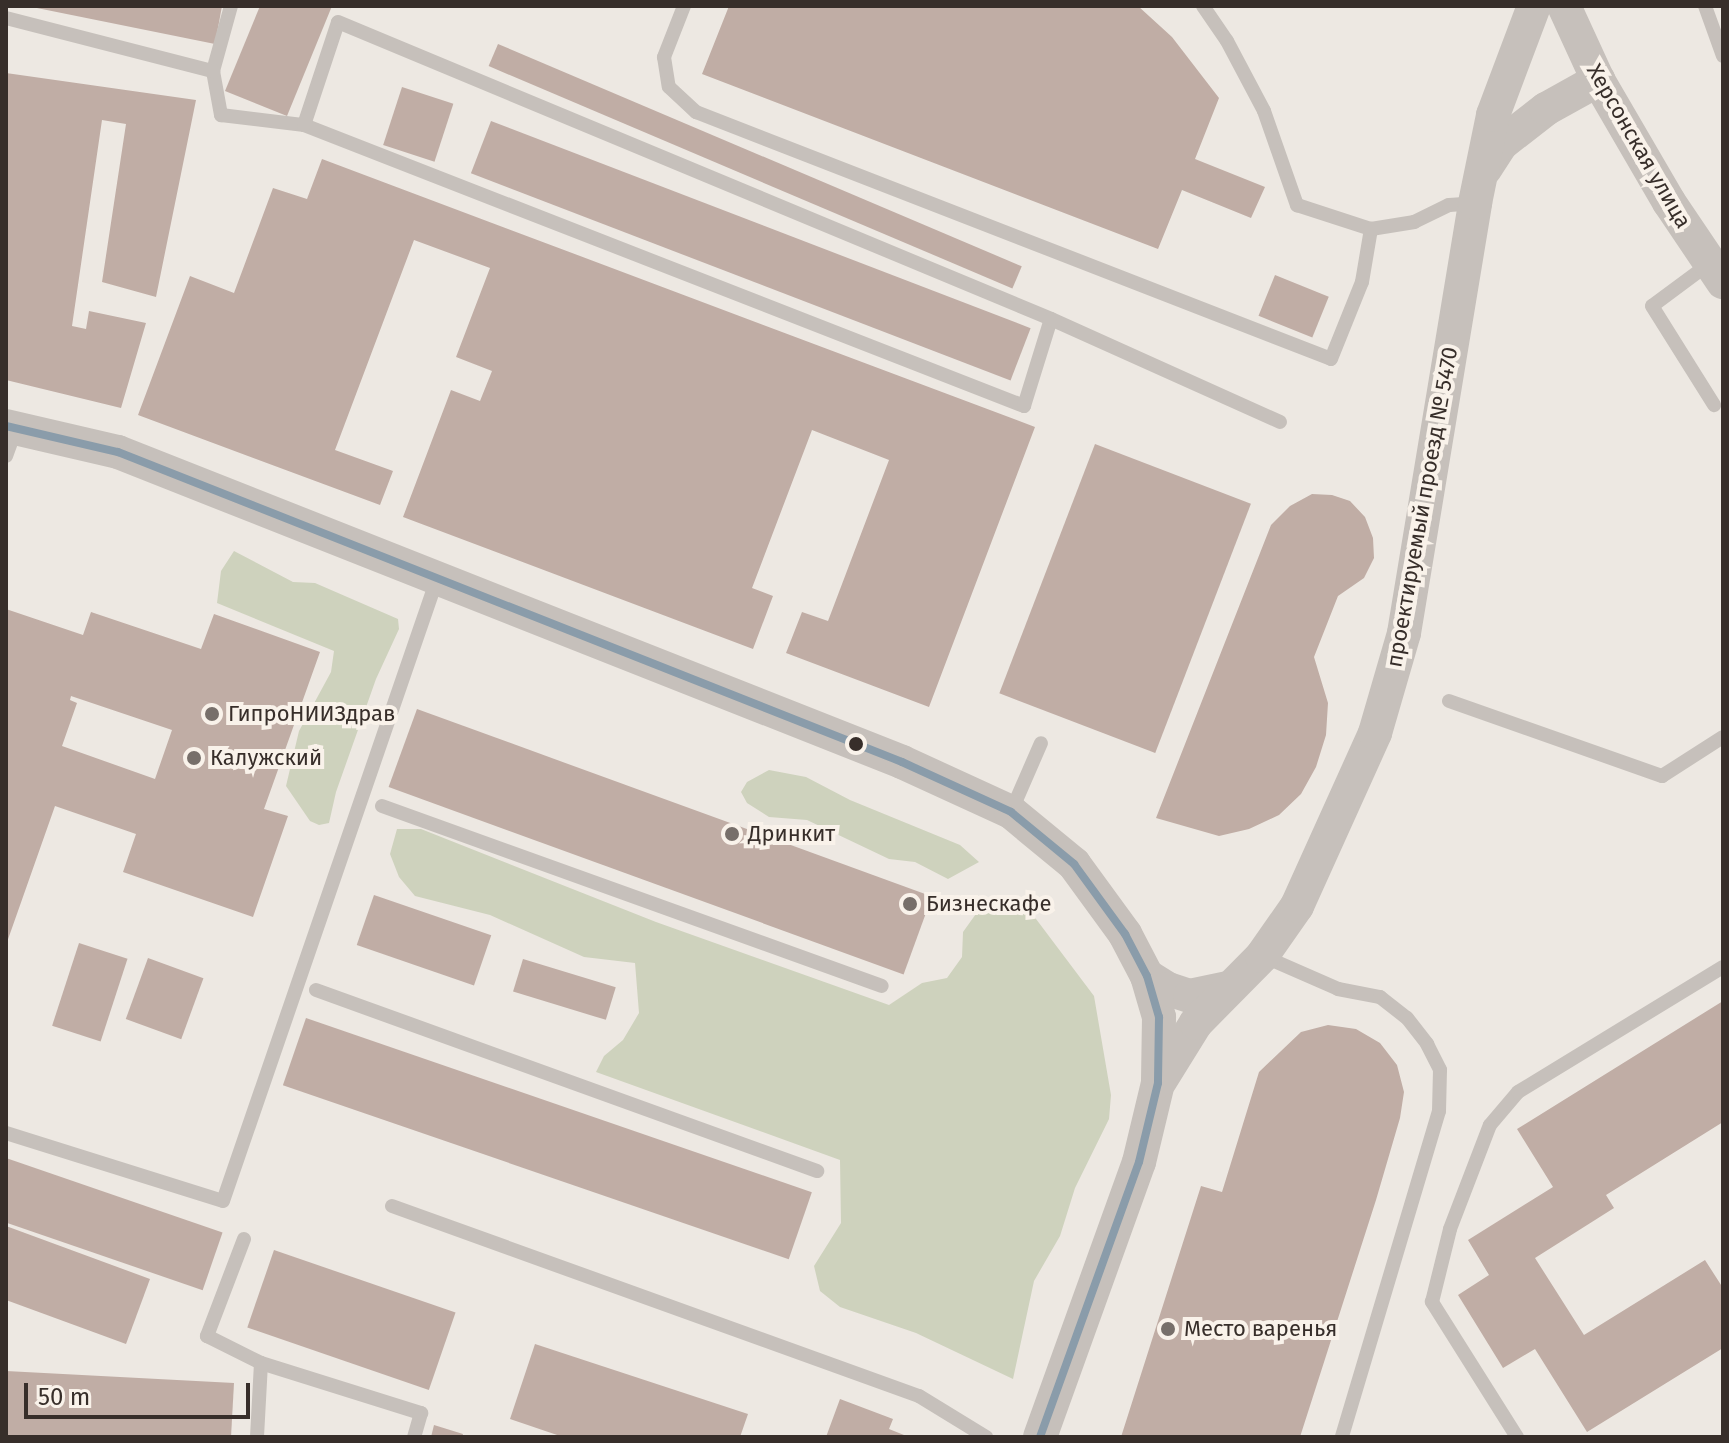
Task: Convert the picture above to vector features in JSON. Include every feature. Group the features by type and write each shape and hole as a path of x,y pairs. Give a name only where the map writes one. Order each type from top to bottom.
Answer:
{"street":[{"name":"проектируемый проезд № 5470","path":"1158,1083 1196,1023 1262,956 1297,906 1375,733 1404,633 1493,115 1534,6"},
{"name":"Херсонская улица","path":"1564,6 1598,80 1669,202 1719,276"},
{"name":"проектируемый проезд № 5470","path":"1478,189 1501,144 1546,109 1598,80"},
{"path":"9,437 118,452 902,762 1011,812 1074,864 1110,911 1147,976 1159,1017 1158,1083 1135,1176 1040,1437"},
{"path":"1147,976 1168,989 1190,996 1228,988"}],"lane":[{"path":"231,6 213,71 221,115 304,125 1024,406 1051,319"},
{"path":"684,6 664,57 669,87 696,112 1331,359 1362,282 1371,229"},
{"path":"1203,6 1227,41 1264,111 1297,205 1371,229 1414,222 1478,189"},
{"path":"1705,6 1723,56"},
{"path":"6,18 213,71"},
{"path":"304,125 338,22 1051,319 1280,422"},
{"path":"1714,405 1652,306 1719,276"},
{"path":"6,1133 223,1201 437,579"},
{"path":"1449,701 1662,776 1723,737"},
{"path":"1011,812 1041,743"},
{"path":"382,806 882,986"},
{"path":"1262,956 1338,989 1380,997 1407,1018 1427,1044 1440,1070 1439,1111 1342,1437"},
{"path":"1517,1437 1432,1302 1450,1229 1490,1125 1518,1092 1723,967"},
{"path":"316,990 817,1171"},
{"path":"392,1206 919,1396 986,1437"},
{"path":"244,1239 207,1336 261,1363 421,1413 414,1437"},
{"path":"257,1437 261,1363"}],"green space":[{"path":"234,551 293,582 315,583 398,619 399,629 376,679 336,792 329,823 319,825 310,821 286,786 299,731 331,672 334,651 217,603 221,571"},
{"path":"769,770 806,777 850,800 960,845 979,862 948,879 915,862 889,859 807,820 769,817 747,803 741,792 747,782"},
{"path":"397,829 421,829 656,922 889,1005 922,983 947,978 962,957 963,932 978,911 997,896 1021,899 1094,996 1111,1095 1109,1119 1075,1188 1060,1236 1034,1281 1013,1379 916,1333 840,1307 820,1291 814,1266 841,1223 840,1160 596,1072 604,1056 623,1040 639,1013 635,963 584,957 490,915 415,896 399,877 390,854"}],"building":[{"path":"27,6 222,6 215,44"},
{"path":"260,6 332,6 287,116 225,91"},
{"path":"729,6 1138,6 1172,37 1219,98 1195,159 1265,187 1251,218 1182,190 1158,249 702,74"},
{"path":"498,44 1022,266 1012,288 489,66"},
{"path":"6,73 196,100 156,297 102,282 126,124 102,120 72,326 86,329 89,311 146,323 121,408 6,380"},
{"path":"402,87 453,104 435,162 383,145"},
{"path":"491,121 1031,328 1011,380 471,173"},
{"path":"322,159 1035,427 929,707 786,653 802,612 828,621 889,460 812,430 752,588 773,596 753,649 403,517 451,390 480,401 492,371 456,357 490,268 414,240 335,450 393,471 380,505 138,415 190,276 234,293 273,188 307,199"},
{"path":"1275,275 1329,297 1312,338 1259,316"},
{"path":"1095,444 1251,504 1155,753 999,693"},
{"path":"1312,494 1332,495 1350,501 1365,517 1373,538 1374,558 1364,578 1338,596 1314,657 1328,703 1326,735 1316,767 1301,794 1279,815 1249,829 1219,836 1156,818 1271,525 1290,506"},
{"path":"6,609 83,635 91,612 201,649 214,614 320,652 264,809 288,816 253,917 123,872 136,834 55,806 6,945","holes":["71,696 172,730 155,779 62,746 77,703 70,700"]},
{"path":"417,709 932,896 904,974 389,787"},
{"path":"374,895 491,935 474,985 357,945"},
{"path":"79,943 128,959 101,1042 52,1026"},
{"path":"148,958 203,978 181,1039 126,1019"},
{"path":"523,959 616,987 606,1020 513,992"},
{"path":"1723,1001 1723,1122 1606,1195 1614,1208 1535,1258 1584,1335 1705,1260 1723,1288 1723,1348 1587,1432 1535,1349 1503,1368 1458,1295 1489,1275 1468,1240 1553,1187 1517,1129"},
{"path":"306,1018 812,1192 789,1259 283,1085"},
{"path":"1328,1025 1356,1029 1380,1043 1397,1065 1404,1092 1400,1118 1376,1200 1300,1437 1121,1437 1201,1186 1222,1192 1259,1072 1301,1032"},
{"path":"6,1158 223,1233 203,1290 6,1223"},
{"path":"6,1226 150,1279 126,1344 6,1300"},
{"path":"274,1250 456,1313 429,1390 247,1328"},
{"path":"535,1344 748,1414 740,1437 563,1437 510,1419"},
{"path":"6,1371 234,1383 231,1437 6,1437"},
{"path":"840,1399 893,1419 889,1429 909,1437 826,1437"},
{"path":"434,1425 463,1434 462,1437 431,1437"}],"transit line":[{"path":"6,426 118,452 902,762 1011,812 1074,864 1125,934 1147,976 1159,1017 1158,1083 1139,1162 1040,1437"}],"place":[{"name":"ГипроНИИЗдрав","path":"212,714"},
{"name":"Калужский","path":"194,758"},
{"name":"Дринкит","path":"732,834"},
{"name":"Бизнескафе","path":"910,904"},
{"name":"Место варенья","path":"1168,1329"}]}
